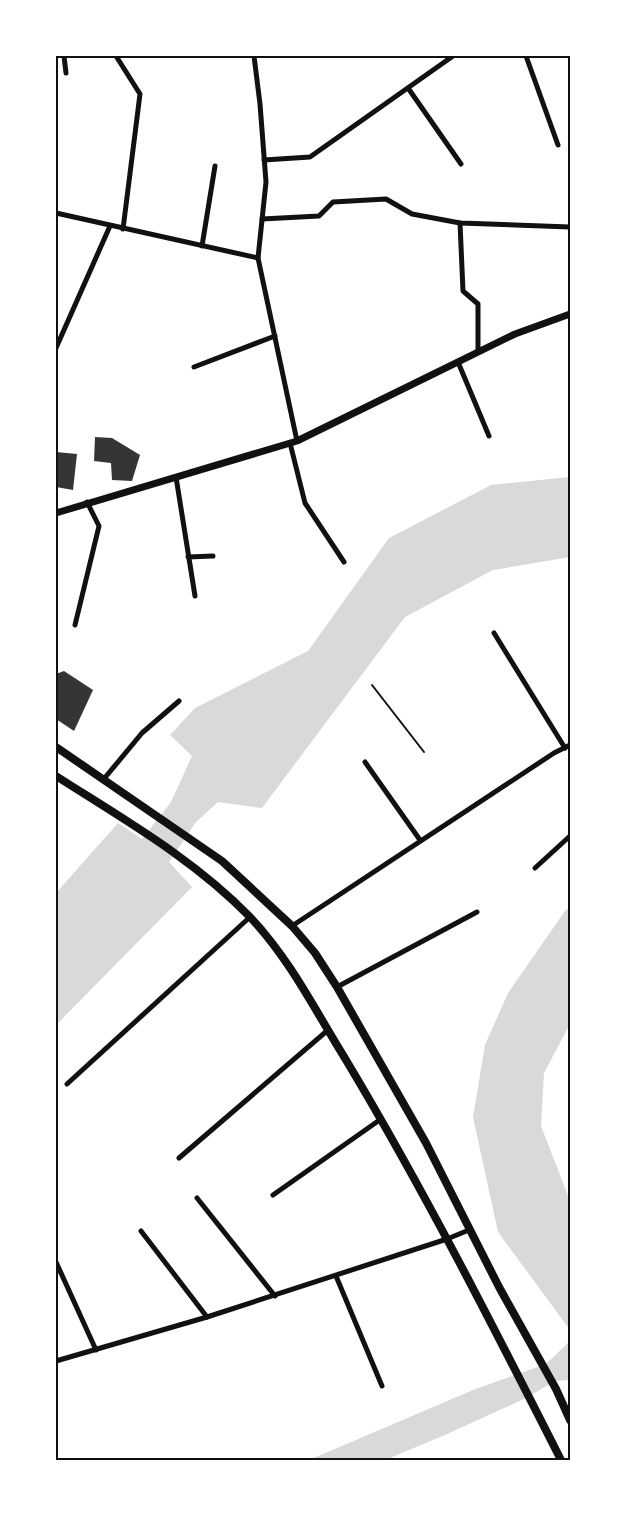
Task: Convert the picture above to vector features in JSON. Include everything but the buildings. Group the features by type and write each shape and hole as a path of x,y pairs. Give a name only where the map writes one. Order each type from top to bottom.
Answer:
{"highway":[{"path":"56,747 222,861 292,926 315,953 337,987 426,1143 556,1389 570,1420"},
{"path":"56,776 172,852 209,880 250,917 282,955 381,1119 447,1239 561,1461"}],"street":[{"path":"64,56 66,73"},
{"path":"116,56 140,94 123,229"},
{"path":"254,56 266,182 258,258 275,336 305,503 344,562"},
{"path":"264,160 310,157 453,56"},
{"path":"526,56 558,145"},
{"path":"408,88 461,164"},
{"path":"202,246 215,166"},
{"path":"262,219 319,216 333,202 386,199 412,214 460,223 570,227"},
{"path":"56,213 258,258"},
{"path":"460,223 463,291 478,304 478,352"},
{"path":"56,348 110,226"},
{"path":"56,513 294,442 515,334 570,314"},
{"path":"194,367 275,336"},
{"path":"458,362 489,436"},
{"path":"176,477 195,596"},
{"path":"75,625 99,526 87,502"},
{"path":"189,557 213,556"},
{"path":"292,926 554,753 568,747 494,633"},
{"path":"107,783 142,734 179,701"},
{"path":"365,762 420,840"},
{"path":"536,868 570,836"},
{"path":"337,987 477,912"},
{"path":"68,1084 250,917"},
{"path":"179,1158 328,1030"},
{"path":"273,1195 381,1119"},
{"path":"197,1198 275,1296"},
{"path":"56,1361 275,1296 470,1230"},
{"path":"141,1232 207,1317"},
{"path":"56,1262 96,1350"},
{"path":"336,1276 382,1386"}],"path":[{"path":"372,685 424,752"}],"shaded area":[{"path":"570,477 570,557 493,570 405,617 262,808 218,802 196,822 169,862 192,887 56,1025 56,893 118,823 142,839 171,802 192,756 170,735 195,708 308,651 389,538 491,485"},
{"path":"570,907 570,1024 544,1073 541,1126 570,1201 570,1330 498,1232 473,1117 485,1045 508,993"},
{"path":"570,1341 570,1380 555,1381 526,1398 385,1460 309,1460 473,1390 546,1364"}]}
